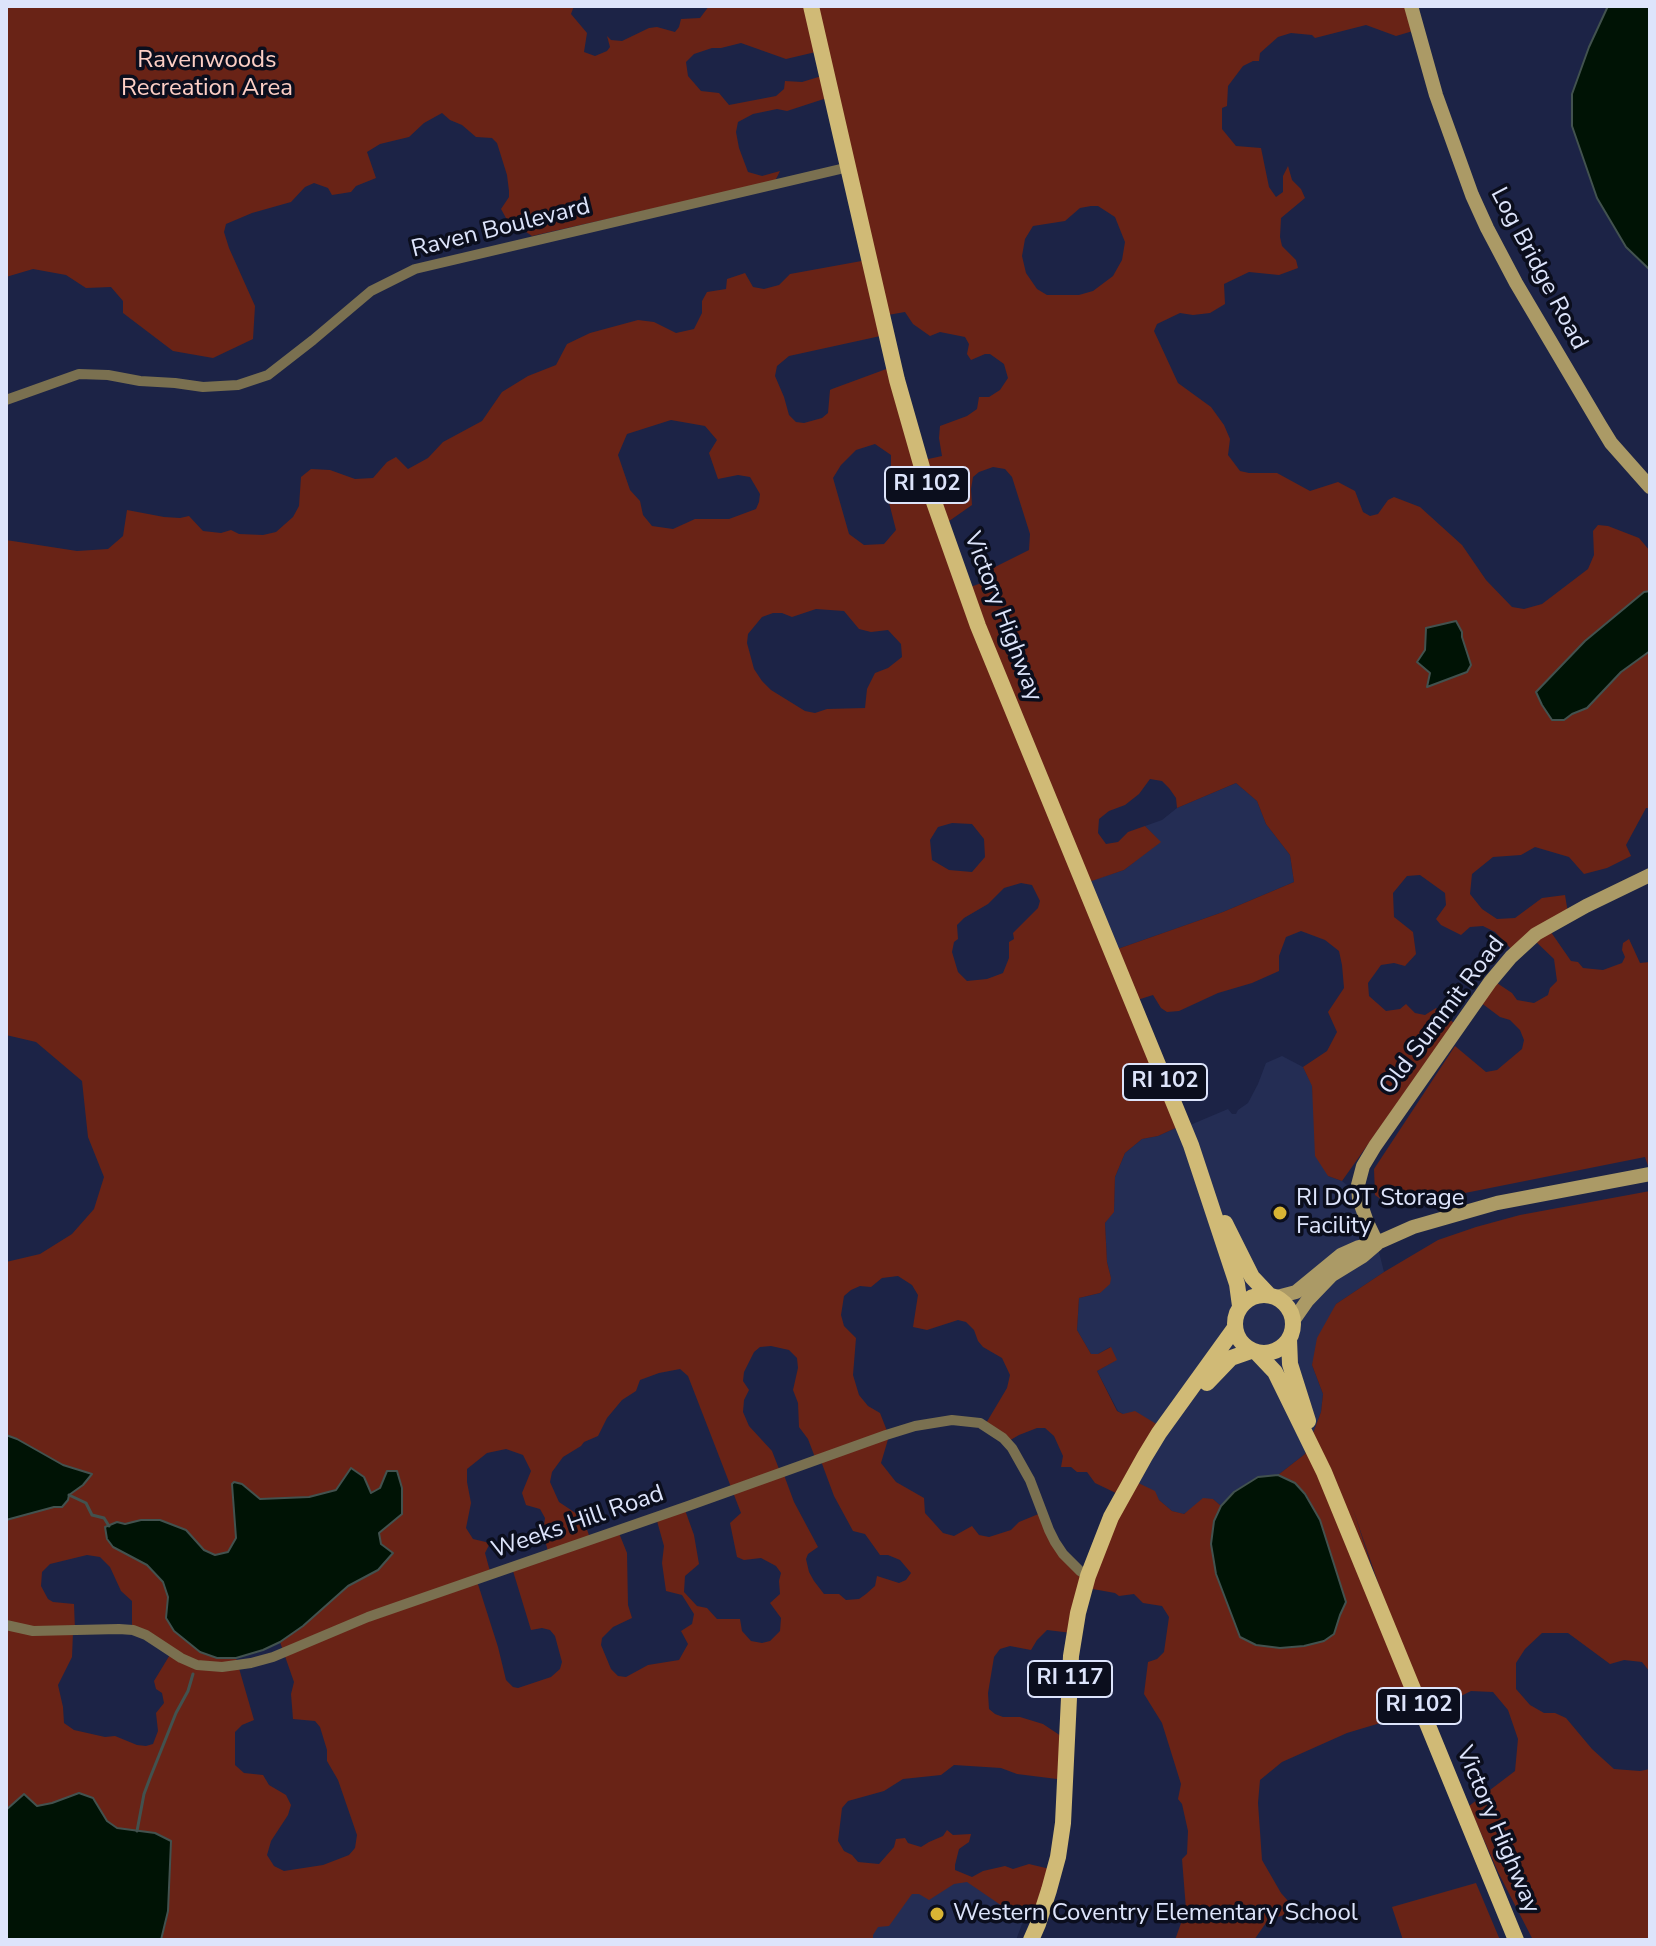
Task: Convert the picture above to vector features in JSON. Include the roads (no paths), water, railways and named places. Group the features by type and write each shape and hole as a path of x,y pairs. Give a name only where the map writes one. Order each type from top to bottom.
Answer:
{"main road":[{"name":"Victory Highway","path":"811,6 899,391 923,471 978,626 1191,1145 1237,1284 1240,1306"},
{"name":"Victory Highway","path":"1203,1179 1252,1277 1273,1296"},
{"path":"1258,1295 1273,1296 1291,1311 1292,1331 1289,1339 1275,1351 1254,1352 1240,1342 1234,1329 1235,1317 1248,1299 1258,1295"},
{"path":"1159,1433 1234,1329"},
{"name":"Victory Highway","path":"1289,1339 1290,1364 1324,1472"},
{"name":"Victory Highway","path":"1254,1352 1275,1372 1324,1472 1516,1940"},
{"name":"RI 117","path":"1031,1940 1058,1857 1063,1823 1071,1656 1088,1576 1111,1517 1159,1433 1231,1358 1254,1352"}],"street":[{"name":"Log Bridge Road","path":"1411,6 1436,95 1487,228 1611,443 1650,487"},
{"name":"Raven Boulevard","path":"6,400 79,374 203,387 238,385 268,375 371,291 415,269 849,167"},
{"name":"Old Summit Road","path":"1377,1243 1359,1199 1358,1185 1363,1166 1490,982 1536,934 1650,875"},
{"path":"1273,1296 1296,1292 1341,1255 1413,1227 1469,1209 1650,1174"},
{"path":"1293,1321 1319,1287 1377,1243"},
{"name":"Weeks Hill Road","path":"6,1625 33,1631 133,1630 197,1665 222,1667 251,1663 273,1657 368,1617 886,1435 952,1420 980,1423 1012,1448 1030,1480 1055,1542 1063,1554 1088,1576"}],"waterway":[{"path":"69,1495 86,1503 92,1515 104,1518 109,1526"},
{"path":"137,1831 144,1794 193,1674"}],"place":[{"name":"RI DOT Storage Facility","path":"1280,1213"},
{"name":"Western Coventry Elementary School","path":"937,1914"}],"park label":[{"name":"Ravenwoods Recreation Area","path":"207,75"}]}
